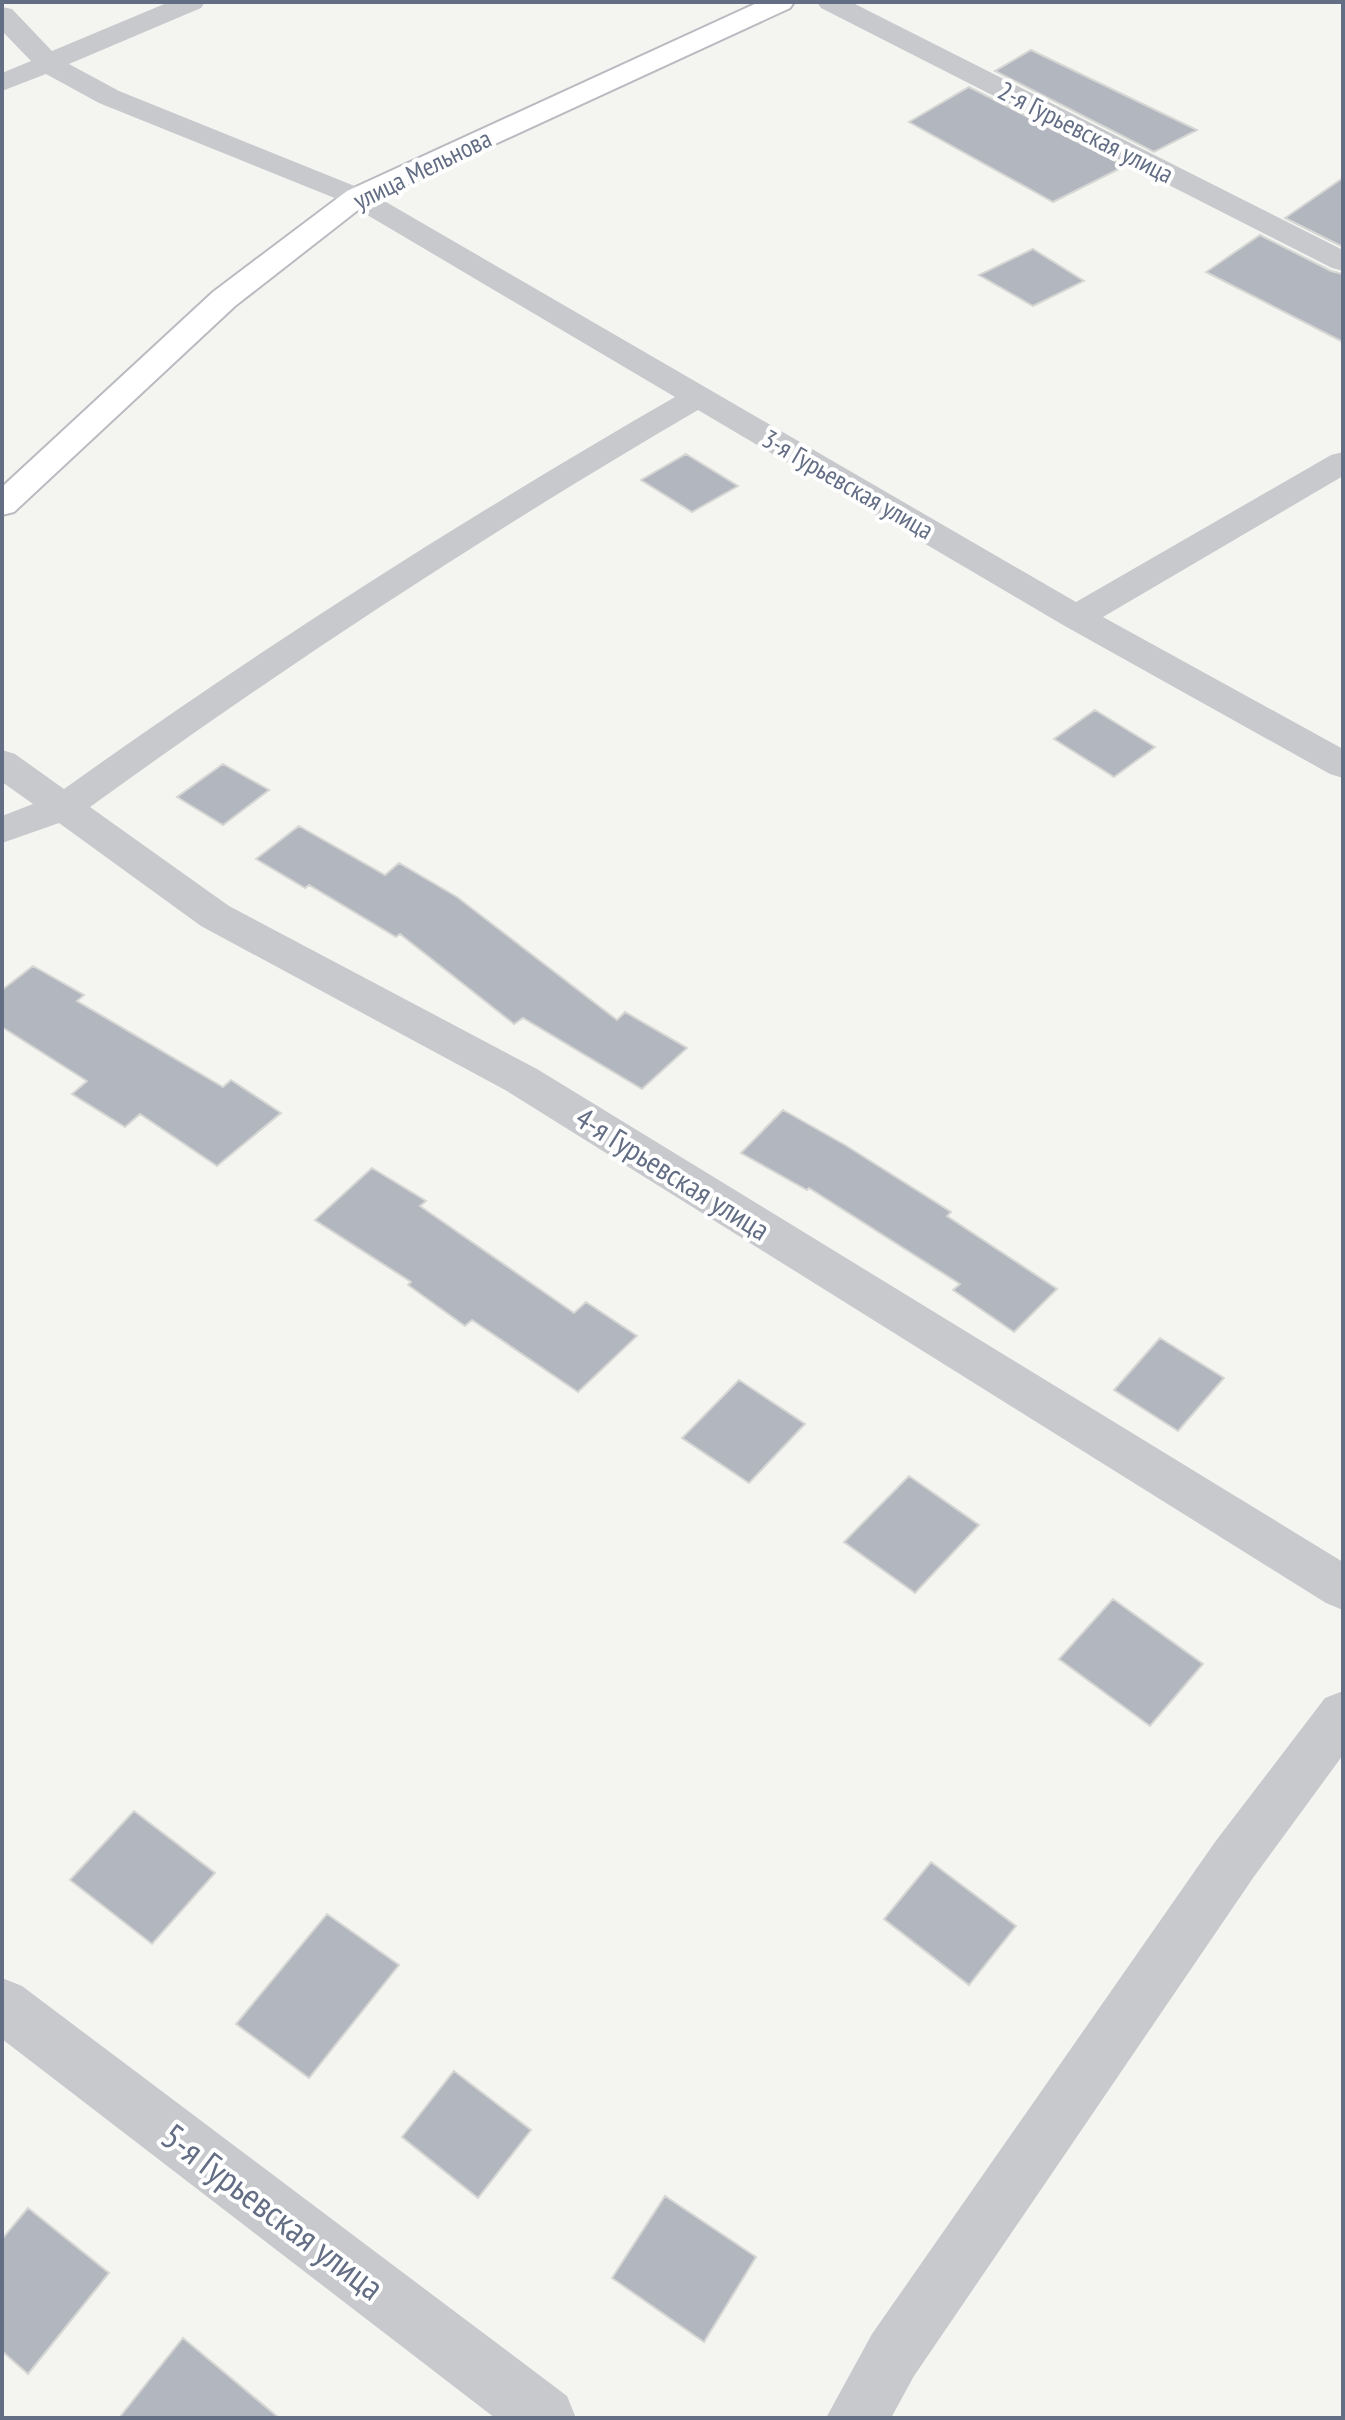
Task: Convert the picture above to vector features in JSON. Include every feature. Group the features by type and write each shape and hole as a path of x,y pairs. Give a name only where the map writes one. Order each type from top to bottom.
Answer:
{"main road":[{"name":"улица Мельнова","path":"2,505 224,299 357,197 781,2"}],"street":[{"path":"2,83 192,2"},
{"name":"2-я Гурьевская улица","path":"830,2 1343,262"},
{"name":"3-я Гурьевская улица","path":"2,15 50,65 109,97 357,197 1076,617 1343,765"},
{"path":"2,830 66,806 212,701 541,488 698,397"},
{"path":"1076,617 1343,462"},
{"name":"4-я Гурьевская улица","path":"2,763 66,806 215,916 522,1080 1343,1588"},
{"path":"857,2418 893,2355 1234,1860 1343,1714"},
{"name":"5-я Гурьевская улица","path":"2,2005 545,2418"}],"building":[{"path":"1031,50 1197,130 1154,152 995,71"},
{"path":"969,87 1125,166 1053,202 909,122"},
{"path":"1343,178 1343,247 1285,218"},
{"path":"1260,235 1343,274 1343,342 1206,272"},
{"path":"1033,249 1084,281 1033,306 979,275"},
{"path":"686,454 738,486 692,512 641,480"},
{"path":"1095,710 1155,747 1114,777 1054,739"},
{"path":"223,764 269,790 223,825 177,797"},
{"path":"299,826 385,875 399,863 457,897 617,1020 625,1012 687,1048 642,1089 523,1018 514,1024 400,934 396,937 309,885 305,888 256,859"},
{"path":"33,966 84,995 77,1001 223,1087 231,1080 281,1113 217,1166 140,1114 125,1127 72,1094 87,1081 2,1027 2,990"},
{"path":"783,1110 951,1212 947,1216 1057,1289 1014,1332 953,1290 960,1284 809,1188 807,1190 741,1153"},
{"path":"372,1168 426,1201 420,1206 574,1313 586,1302 637,1336 578,1392 472,1320 465,1326 408,1285 411,1282 315,1220"},
{"path":"1160,1338 1224,1378 1178,1431 1114,1390"},
{"path":"739,1380 805,1424 749,1483 682,1438"},
{"path":"909,1476 979,1525 915,1593 844,1542"},
{"path":"1113,1599 1203,1664 1150,1726 1059,1659"},
{"path":"134,1811 215,1873 152,1944 70,1880"},
{"path":"931,1862 1016,1926 969,1985 884,1919"},
{"path":"327,1914 399,1965 309,2078 236,2024"},
{"path":"454,2071 531,2130 478,2198 402,2137"},
{"path":"665,2196 756,2257 704,2342 612,2278"},
{"path":"28,2208 109,2273 28,2374 2,2351 2,2239"},
{"path":"183,2338 279,2418 119,2418"}]}
